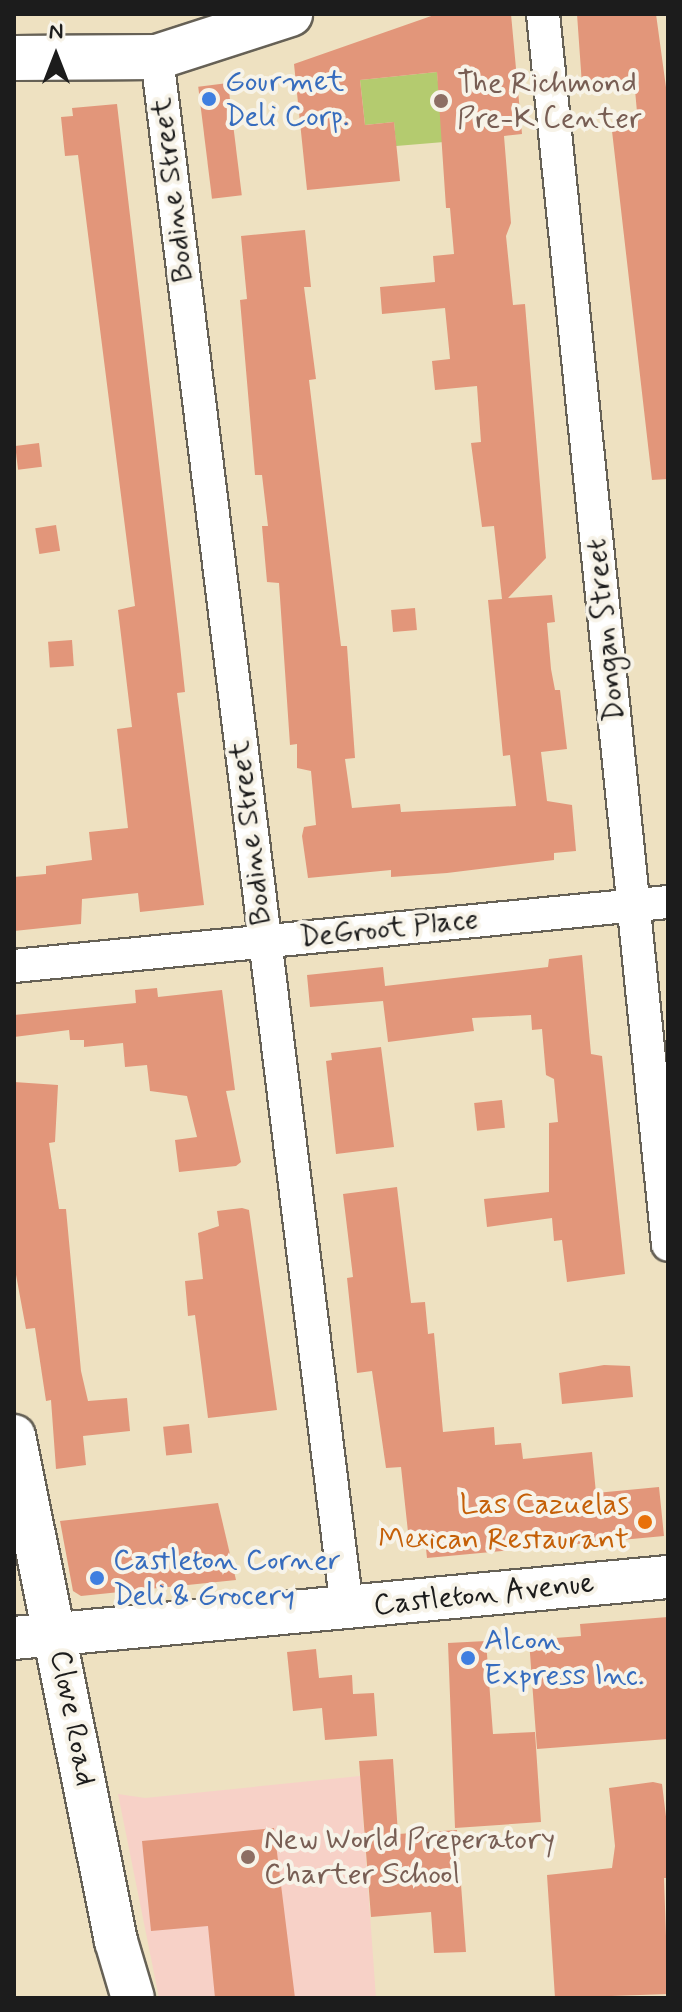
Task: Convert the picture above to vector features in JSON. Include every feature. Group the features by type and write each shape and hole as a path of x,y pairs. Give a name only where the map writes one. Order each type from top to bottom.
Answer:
{"main road":[{"path":"14,58 157,57 290,14"}],"street":[{"name":"Dongan Street","path":"543,14 668,1245"},
{"name":"Bodine Street","path":"157,57 347,1609"},
{"name":"DeGroot Place","path":"14,966 668,902"},
{"name":"Clove Road","path":"14,1436 116,1941 133,1998"},
{"name":"Castleton Avenue","path":"14,1638 668,1577"}],"shaded area":[{"name":"New World Preperatory Charter School","path":"360,1776 376,1998 159,1998 118,1794 145,1798"}],"green space":[{"path":"437,72 444,142 396,146 394,122 365,125 360,80"}],"building":[{"path":"437,14 511,14 522,134 504,136 511,223 506,236 513,305 525,304 546,558 508,598 552,595 555,622 547,623 551,669 555,690 560,690 567,749 541,752 547,801 572,805 576,851 554,853 554,860 447,873 391,877 391,870 308,878 302,836 304,827 316,825 311,771 297,768 297,744 290,745 279,583 267,582 262,526 268,526 262,475 255,475 240,300 247,299 241,236 305,230 311,287 304,287 316,379 309,380 341,646 347,646 355,758 345,759 352,808 400,804 401,812 516,806 510,755 503,756 488,600 502,599 494,526 482,527 471,443 481,442 477,386 435,390 432,361 450,359 445,308 382,314 380,287 435,282 433,256 454,254 450,208 446,208 437,72 360,80 365,125 394,122 400,181 307,190 294,64"},
{"path":"577,14 656,14 668,102 668,479 652,480 612,131 638,123 634,79 582,85"},
{"path":"228,83 242,195 212,199 198,87"},
{"path":"117,104 179,636 185,692 177,693 204,905 140,912 138,893 82,899 81,924 14,931 14,877 46,874 46,866 92,860 89,832 128,828 117,729 132,727 118,610 135,606 78,155 65,156 61,117 73,116 72,108"},
{"path":"39,443 42,467 18,470 15,446"},
{"path":"56,525 60,551 39,554 35,528"},
{"path":"415,608 417,630 393,632 391,610"},
{"path":"72,640 74,666 50,668 48,642"},
{"path":"582,955 591,1054 602,1056 625,1274 567,1282 562,1240 554,1241 552,1218 487,1227 484,1199 549,1192 549,1123 558,1122 554,1079 546,1075 542,1029 532,1030 531,1015 472,1018 474,1031 388,1042 383,1001 310,1007 307,975 383,967 385,986 548,967 549,959"},
{"path":"157,988 158,997 222,990 235,1090 226,1091 241,1162 236,1166 179,1172 175,1140 197,1137 187,1096 150,1091 147,1065 125,1067 123,1043 84,1047 84,1040 70,1040 69,1030 14,1037 14,1015 136,1003 135,990"},
{"path":"381,1047 394,1147 336,1154 326,1061 332,1060 331,1053"},
{"path":"14,1082 58,1085 55,1142 49,1143 59,1209 66,1209 81,1371 88,1401 127,1398 130,1431 83,1436 86,1465 56,1469 51,1400 46,1401 35,1328 26,1329 14,1264"},
{"path":"502,1100 505,1128 477,1131 474,1103"},
{"path":"397,1187 411,1303 425,1302 428,1334 434,1333 443,1432 494,1427 495,1445 521,1443 523,1459 592,1452 596,1493 659,1487 664,1536 427,1558 424,1530 408,1532 401,1467 386,1468 372,1371 357,1373 347,1278 353,1277 343,1194"},
{"path":"249,1210 277,1410 208,1418 195,1315 188,1316 185,1281 203,1279 198,1233 219,1226 217,1211"},
{"path":"604,1365 630,1366 633,1397 562,1404 559,1373"},
{"path":"189,1424 192,1453 166,1456 163,1427"},
{"path":"218,1503 236,1580 81,1596 73,1591 60,1521"},
{"path":"668,1617 668,1739 537,1749 529,1640 581,1636 580,1624"},
{"path":"486,1641 493,1734 535,1732 541,1822 455,1828 448,1643"},
{"path":"316,1649 319,1678 352,1675 353,1694 374,1693 377,1736 325,1740 322,1708 293,1711 287,1652"},
{"path":"393,1759 398,1834 457,1830 466,1952 434,1953 431,1912 371,1917 359,1761"},
{"path":"653,1782 662,1784 668,1833 668,1878 664,1878 668,1994 555,1998 547,1875 612,1868 615,1846 609,1788"},
{"path":"274,1828 295,1998 215,1998 208,1926 151,1931 142,1841"}],"place":[{"name":"Gourmet Deli Corp.","path":"209,99"},
{"name":"The Richmond Pre-K Center","path":"441,101"},
{"name":"Las Cazuelas Mexican Restaurant","path":"645,1522"},
{"name":"Castleton Corner Deli & Grocery","path":"97,1578"},
{"name":"Alcon Express Inc.","path":"468,1658"},
{"name":"New World Preperatory Charter School","path":"248,1857"}]}
